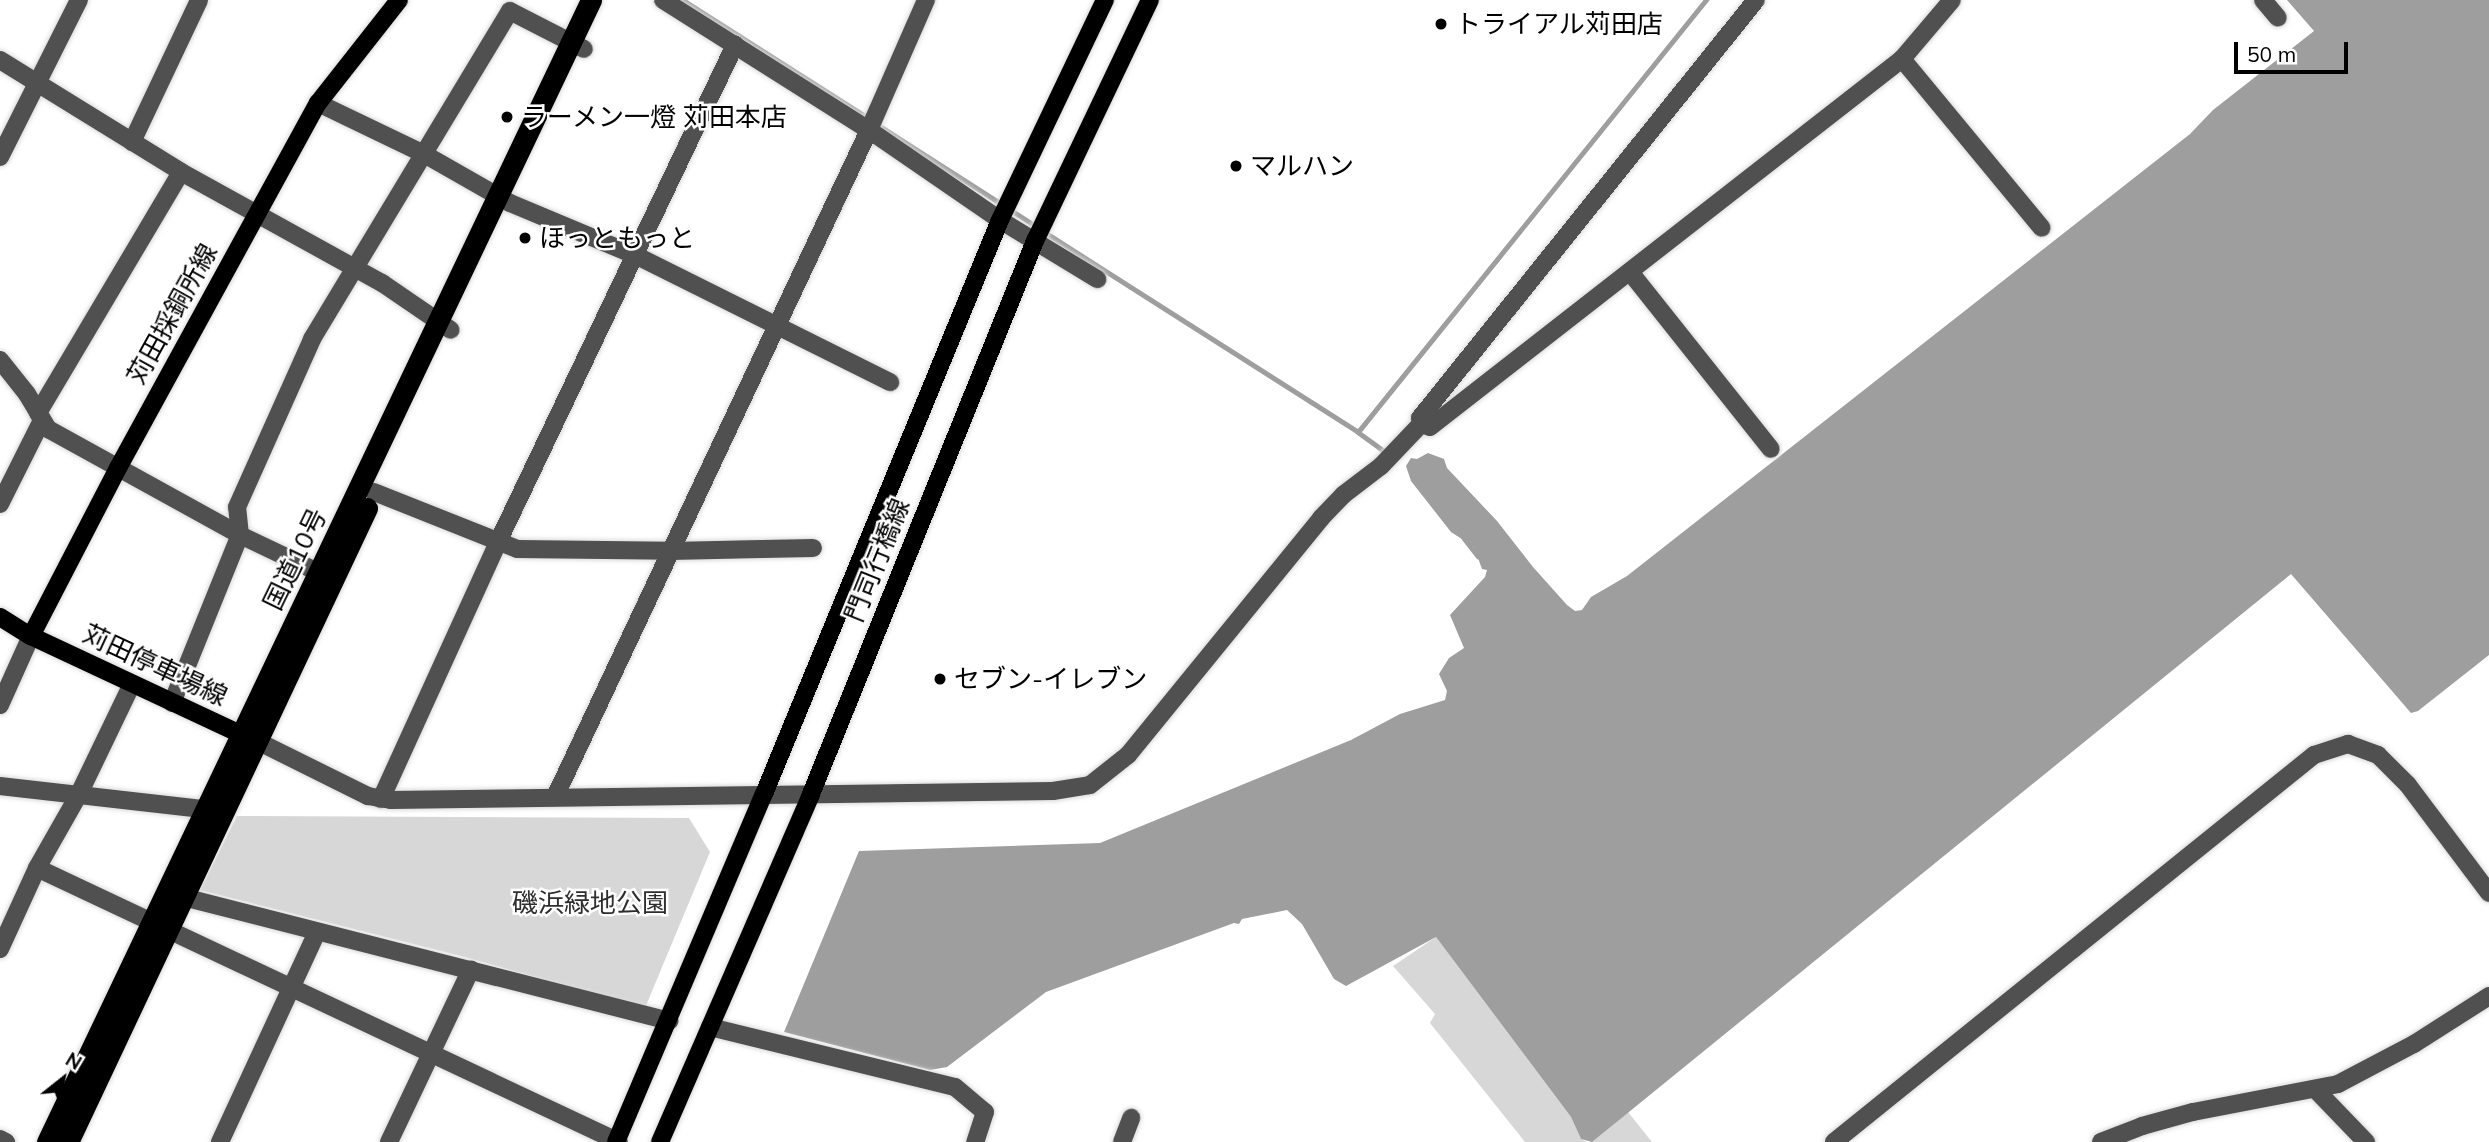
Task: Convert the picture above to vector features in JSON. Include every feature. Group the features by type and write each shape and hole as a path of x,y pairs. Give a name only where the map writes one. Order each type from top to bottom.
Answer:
{"highway":[{"name":"国道10号","path":"578,46 591,0"},
{"name":"国道10号","path":"47,1142 161,925 578,46 608,0"},
{"name":"国道10号","path":"327,577 374,492 445,326"},
{"name":"国道10号","path":"68,1142 161,925 183,897 216,810"}],"main road":[{"name":"苅田採銅所線","path":"31,636 118,468 318,103 399,0"},
{"name":"門司行橋線","path":"617,1142 764,794 1000,220 1105,0"},
{"name":"門司行橋線","path":"660,1142 811,794 1035,241 1150,0"},
{"path":"0,617 31,636"},
{"name":"苅田停車場線","path":"31,636 249,738"}],"street":[{"path":"0,157 79,0"},
{"path":"132,142 199,0"},
{"path":"663,0 869,130 1000,220 1097,279"},
{"path":"555,797 869,130 926,0"},
{"path":"1421,424 1420,418 1756,0"},
{"path":"1421,424 1430,427 1902,59 1952,0"},
{"path":"2263,0 2278,19"},
{"path":"172,703 240,535 237,507 312,339 510,11 578,46"},
{"path":"381,799 498,542 637,256 735,45"},
{"path":"1902,59 2042,228"},
{"path":"0,60 181,172 354,267 445,326"},
{"path":"318,103 424,154 504,200 637,256 890,382"},
{"path":"0,503 40,417 181,172"},
{"path":"1630,272 1772,449"},
{"path":"0,360 48,429 240,535 327,577"},
{"path":"249,738 368,796 381,799 1052,791 1090,785 1109,773 1128,755 1321,518 1343,495 1381,466 1421,424"},
{"path":"374,492 517,549 670,551 813,548"},
{"path":"0,705 31,636"},
{"path":"0,948 37,868 79,794 132,684"},
{"path":"1834,1142 2314,755 2348,744 2378,755 2408,785 2489,893"},
{"path":"0,786 216,810"},
{"path":"37,868 292,986 617,1142"},
{"path":"183,897 668,1021"},
{"path":"220,1142 317,932"},
{"path":"389,1142 471,970"},
{"path":"2101,1142 2142,1126 2193,1112 2338,1084 2414,1044 2489,996"},
{"path":"710,1027 956,1087 985,1112 975,1142"},
{"path":"2315,1089 2367,1142"},
{"path":"1122,1142 1131,1118"},
{"path":"0,1139 6,1142"}],"green space":[{"name":"磯浜緑地公園","path":"237,816 689,818 710,852 645,1008 465,957 200,890"},
{"path":"1436,937 1571,1117 1581,1139 1587,1142 1525,1142 1430,1023 1435,1014 1393,966"},
{"path":"1628,1112 1652,1142 1592,1142"}],"shaded area":[{"path":"2287,0 2489,0 2489,655 2418,711 2411,713 2291,574 1592,1142 1581,1139 1571,1117 1436,937 1346,986 1334,979 1302,924 1287,910 1242,919 1239,924 1234,923 1046,992 947,1067 930,1070 784,1032 859,851 1100,843 1351,740 1400,714 1445,700 1447,691 1439,674 1449,658 1464,648 1450,615 1485,577 1487,570 1482,569 1474,547 1451,532 1411,481 1406,466 1411,458 1417,459 1428,453 1444,459 1447,468 1497,521 1567,605 1575,611 1582,610 1591,597 1627,576 2190,134 2213,110 2314,31"}],"waterway":[{"path":"683,0 868,118"},
{"path":"1043,231 1358,432 1706,0"},
{"path":"878,125 1003,205"},
{"path":"1011,210 1036,226"},
{"path":"1358,432 1386,452"},
{"path":"1464,538 1478,556"}],"place":[{"name":"トライアル苅田店","path":"1441,24"},
{"name":"ラーメン一燈 苅田本店","path":"507,117"},
{"name":"マルハン","path":"1236,166"},
{"name":"ほっともっと","path":"525,238"},
{"name":"セブン-イレブン","path":"940,679"}]}
